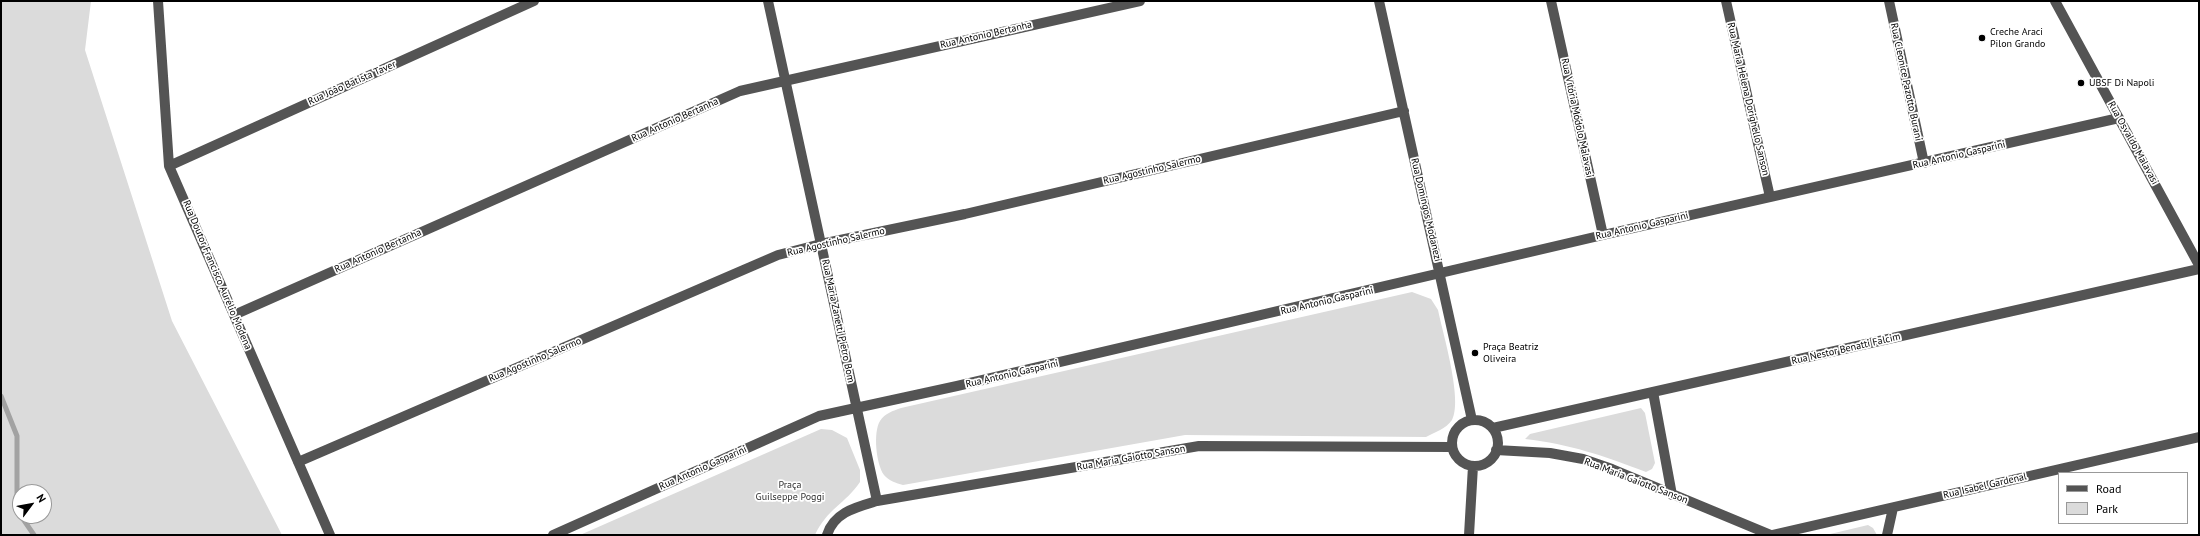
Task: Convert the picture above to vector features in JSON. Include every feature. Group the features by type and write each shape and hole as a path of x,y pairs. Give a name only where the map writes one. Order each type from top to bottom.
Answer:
{"street":[{"name":"Rua Doutor Francisco Aurélio Modena","path":"158,1 169,166 330,535"},
{"name":"Rua João Batista Taver","path":"169,166 534,1"},
{"name":"Rua Maria Zanetti Pietro Bom","path":"768,1 877,501"},
{"name":"Rua Antonio Bertanha","path":"234,315 740,91 1140,1"},
{"name":"Rua Domingos Modanezi","path":"1379,1 1472,420"},
{"name":"Rua Vitória Módolo Malavasi","path":"1551,1 1603,235"},
{"name":"Rua Maria Helena Dorighello Sanson","path":"1726,1 1770,197"},
{"name":"Rua Cleonice Pazotto Burani","path":"1888,1 1924,163"},
{"name":"Rua Osvaldo Malavasi","path":"2055,1 2199,265"},
{"name":"Rua Agostinho Salermo","path":"298,462 778,255 821,244 965,214 1404,112"},
{"name":"Rua Antonio Gasparini","path":"553,535 819,416 1440,274 1603,235 2119,118"},
{"name":"Rua Nestor Benatti Falcim","path":"1492,428 2199,269"},
{"path":"1653,392 1672,495"},
{"path":"1472,420 1487,423 1492,428 1496,435 1496,450 1488,462 1473,466 1459,459 1452,447 1454,432 1459,426 1472,420"},
{"name":"Rua Isabel Gardenal","path":"1771,535 2199,437"},
{"name":"Rua Maria Gaiotto Sanson","path":"827,535 828,529 839,515 877,501 1199,446 1452,447"},
{"name":"Rua Maria Gaiotto Sanson","path":"1496,450 1550,453 1583,460 1771,535"},
{"path":"1469,535 1473,466"},
{"path":"1887,535 1893,508"}],"green space":[{"path":"1,1 91,1 85,50 172,321 282,535 1,535"},
{"path":"1412,292 1431,299 1438,310 1448,350 1454,383 1455,411 1452,420 1444,428 1426,437 1185,435 903,485 893,482 884,475 881,470 876,448 878,426 884,416 901,408"},
{"path":"1641,408 1645,413 1655,463 1652,469 1646,472 1587,451 1525,439 1530,434"},
{"name":"Praça Guilseppe Poggi","path":"821,429 832,430 847,438 860,470 860,482 849,496 830,513 815,535 580,535"},
{"path":"1868,525 1873,528 1877,535 1826,535"}],"waterway":[{"path":"1,396 17,436 17,484"},
{"path":"26,524 34,535"}],"place":[{"name":"Creche Araci Pilon Grando","path":"1982,38"},
{"name":"UBSF Di Napoli","path":"2081,83"},
{"name":"Praça Beatriz Oliveira","path":"1475,353"}]}
